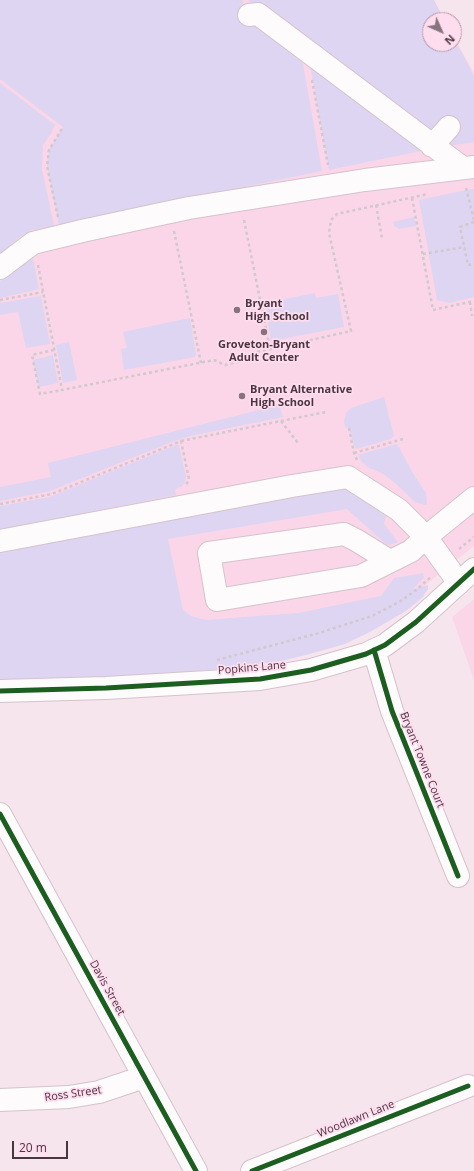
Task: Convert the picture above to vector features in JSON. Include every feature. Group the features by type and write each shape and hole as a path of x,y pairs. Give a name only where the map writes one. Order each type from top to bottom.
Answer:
{"street":[{"path":"249,15 258,14 468,174"},
{"path":"432,146 449,127"},
{"path":"0,268 34,243 189,208 365,180 468,174"},
{"path":"0,541 285,487 348,477 399,510 418,544 467,576"},
{"path":"390,561 344,534 209,553 217,600 361,576 390,561 418,544 474,498"},
{"name":"Popkins Lane","path":"0,691 106,688 260,679 311,670 366,654 385,645 416,622 467,576"},
{"name":"Bryant Towne Court","path":"374,650 392,711 458,876"},
{"name":"Davis Street","path":"0,814 196,1171"},
{"name":"Ross Street","path":"0,1100 69,1097 99,1092 144,1077"},
{"name":"Woodlawn Lane","path":"252,1171 468,1086"}],"path":[{"path":"306,50 332,185"},
{"path":"62,236 47,166 49,150 63,127"},
{"path":"468,174 474,221 460,226 468,265 474,264"},
{"path":"54,350 32,355 40,394 214,360 225,365 245,360 252,353 351,331 329,232 331,220 337,214 412,198 433,310 474,301"},
{"path":"376,205 382,238"},
{"path":"243,214 270,349"},
{"path":"174,228 201,363"},
{"path":"34,243 62,390"},
{"path":"423,254 464,247"},
{"path":"0,300 43,292"},
{"path":"470,302 472,316"},
{"path":"0,504 52,494 181,441 326,412"},
{"path":"281,421 298,443"},
{"path":"350,428 354,453 361,465"},
{"path":"354,453 403,439"},
{"path":"181,441 188,479 186,486 182,489"},
{"path":"454,553 474,536"},
{"path":"216,660 352,623 372,616 398,602 415,591 431,577 418,544"}],"shaded area":[{"name":"Bryant High School","path":"0,0 434,0 441,12 422,12 422,52 462,51 474,73 474,546 413,595 0,674"},
{"path":"0,0 242,0 249,15 301,53 322,171 59,225 47,166 49,150 63,127 0,79"},
{"path":"248,0 434,0 440,12 422,12 422,52 461,52 474,76 474,142 431,149 329,170 309,59 422,141"},
{"path":"0,83 55,125 43,145 42,169 54,226 32,230 18,238 0,255"},
{"path":"474,189 474,297 449,303 437,300 419,200"},
{"path":"414,217 416,226 398,229 395,227 393,222"},
{"path":"33,259 39,289 0,298 0,281 25,262"},
{"path":"315,293 316,298 338,294 344,327 271,341 265,303"},
{"path":"41,296 50,344 26,348 18,312 0,315 0,303"},
{"path":"190,318 196,354 195,357 124,370 121,349 127,348 123,332"},
{"path":"69,342 77,380 63,383 56,345"},
{"path":"53,355 58,383 39,387 33,360"},
{"path":"384,397 394,436 390,439 356,449 349,428 345,427 344,422 346,413 351,408"},
{"path":"279,405 283,417 190,436 50,491 0,501 0,487 51,477 48,463"},
{"path":"397,444 426,493 427,504 425,505 415,502 382,473 369,468 361,461 358,455"},
{"path":"179,445 186,477 184,484 175,490 176,495 0,530 0,506 50,497"},
{"path":"337,488 358,492 386,515 384,524 398,542 390,545 386,544 347,509 168,539 183,610 191,616 206,620 298,613 381,596 394,578 423,573 424,577 413,589 428,585 428,589 422,598 406,611 370,632 345,644 277,662 212,670 140,676 0,680 0,553 319,489"},
{"path":"474,599 474,680 452,617"}],"cycle path":[{"path":"0,691 106,688 260,679 311,670 366,654 385,645 416,622 474,569"},
{"path":"374,650 392,711 458,876"},
{"path":"0,814 196,1171"},
{"path":"252,1171 468,1086"}],"place":[{"name":"Bryant High School","path":"237,310"},
{"name":"Groveton-Bryant Adult Center","path":"264,332"},
{"name":"Bryant Alternative High School","path":"242,396"}]}
